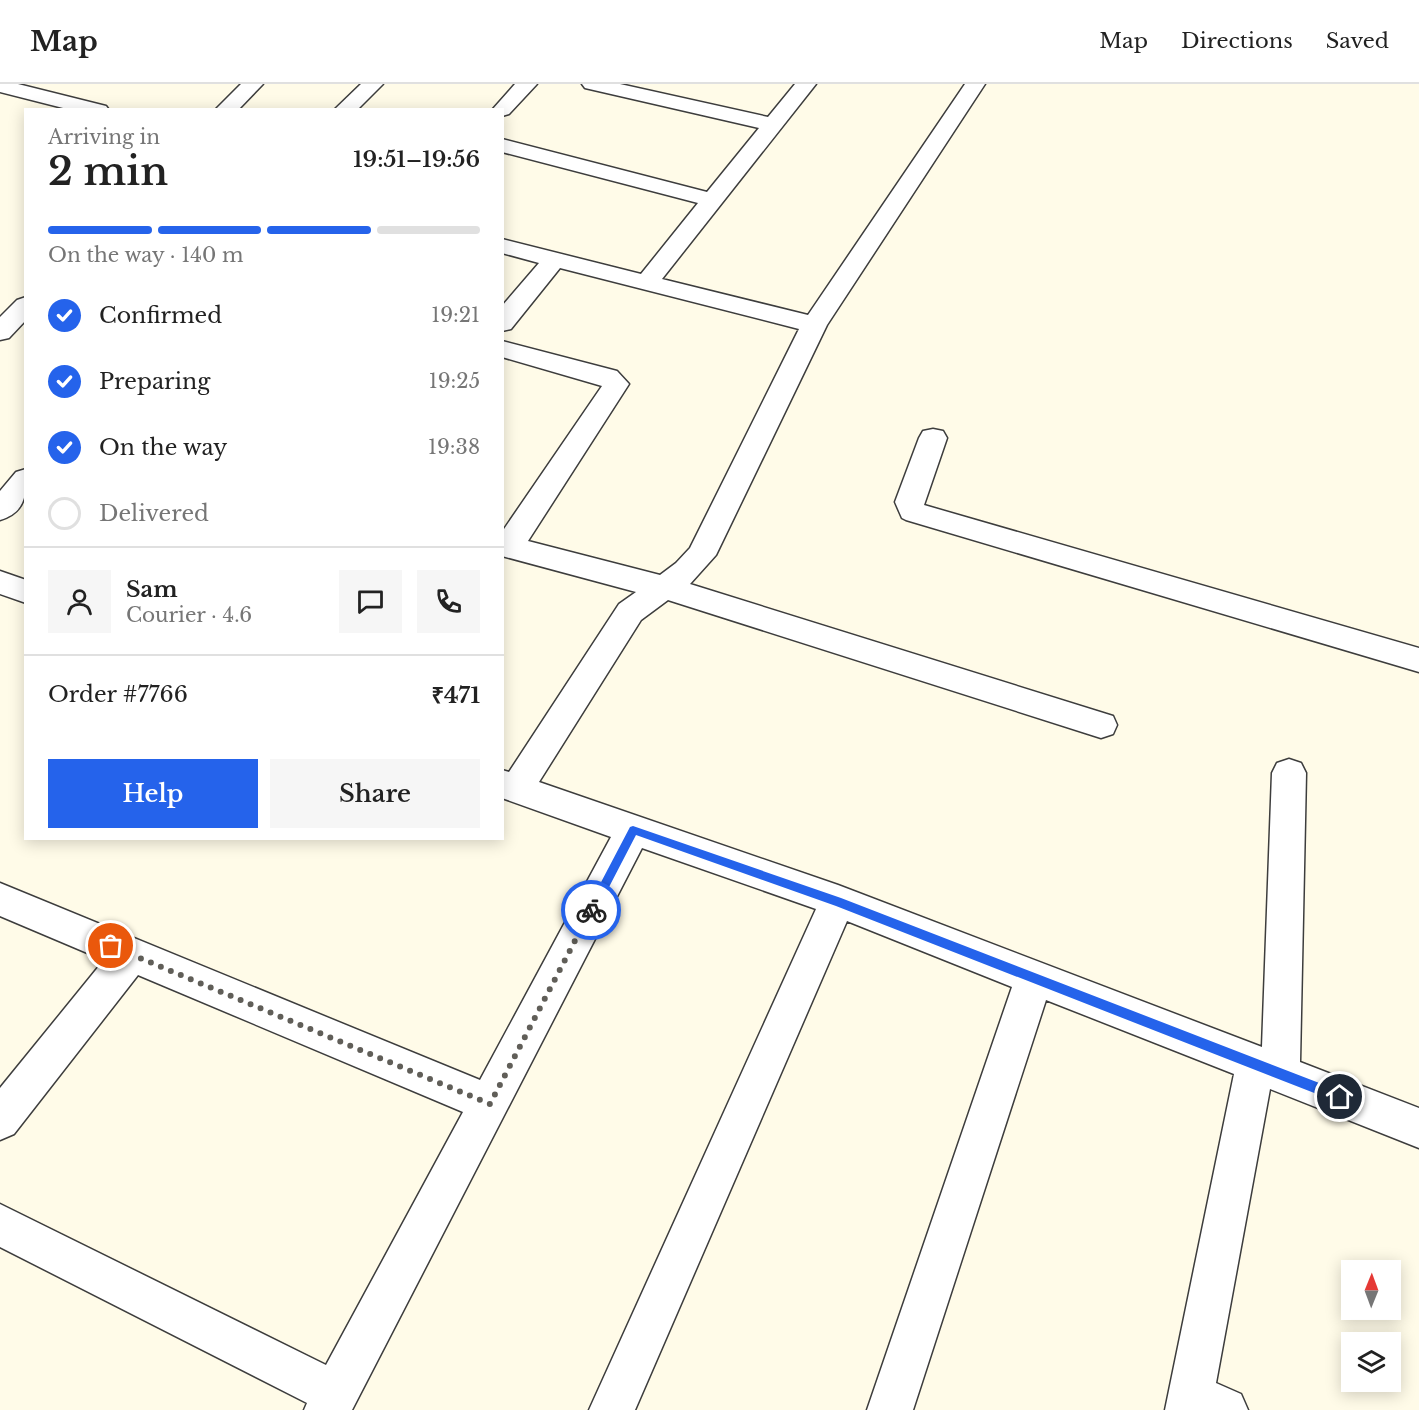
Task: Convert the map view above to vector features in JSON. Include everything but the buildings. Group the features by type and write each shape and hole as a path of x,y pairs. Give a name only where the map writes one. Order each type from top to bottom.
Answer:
{"street":[{"path":"227,108 253,84"},
{"path":"347,108 373,84"},
{"path":"504,108 527,84"},
{"path":"592,84 773,125"},
{"path":"646,283 806,84"},
{"path":"975,84 814,325 701,555 687,571 662,586 630,612 509,787 838,901 1419,1128"},
{"path":"1,85 91,108"},
{"path":"504,146 712,200"},
{"path":"504,246 814,325"},
{"path":"504,320 555,258"},
{"path":"0,332 24,308"},
{"path":"504,350 608,377 616,384 615,389 505,546 662,586 1101,725"},
{"path":"933,438 909,502 916,513 1419,660"},
{"path":"0,510 24,481"},
{"path":"0,582 24,591"},
{"path":"1202,1405 1268,1069 1289,773"},
{"path":"0,1225 331,1402 633,830"},
{"path":"612,1410 838,901"},
{"path":"3,906 132,954 490,1104"},
{"path":"0,1120 132,954"},
{"path":"890,1410 1034,978"}],"way so far":[{"path":"111,946 490,1104 591,910"}],"route":[{"path":"591,910 633,830 838,901 1340,1097"}]}
